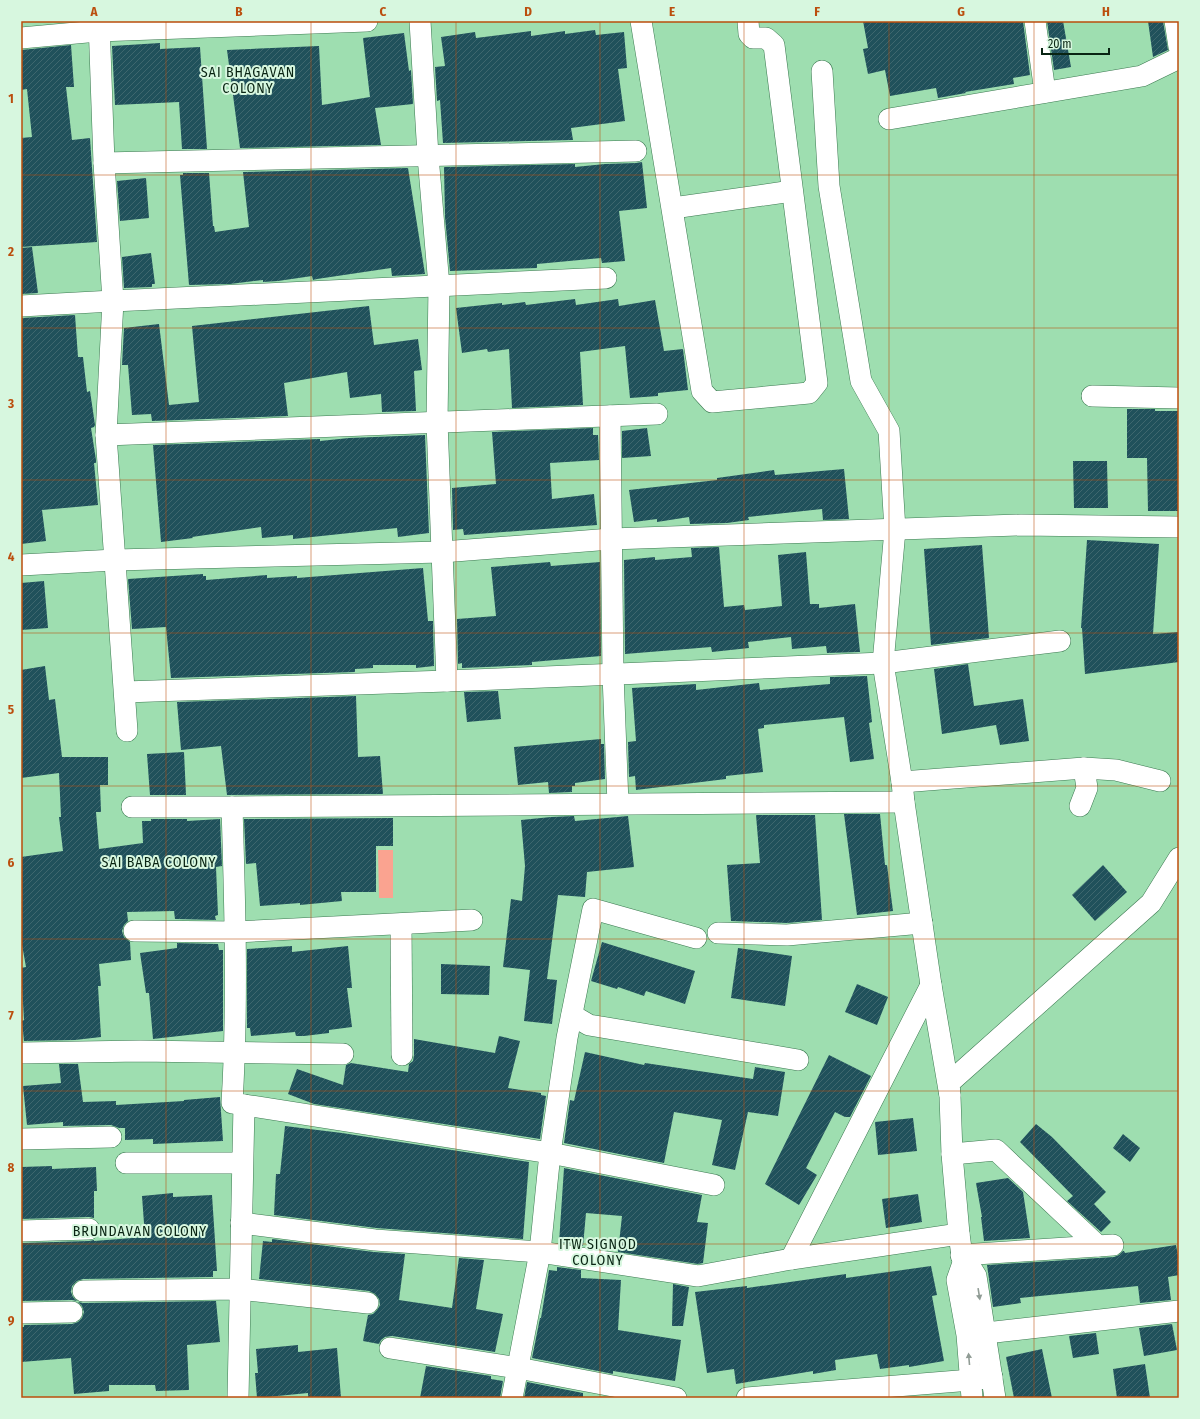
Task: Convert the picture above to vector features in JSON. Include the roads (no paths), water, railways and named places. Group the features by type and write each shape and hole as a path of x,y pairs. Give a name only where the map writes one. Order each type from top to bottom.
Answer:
{"street":[{"path":"21,38 98,26 367,21"},
{"path":"420,21 428,156 439,286 436,422 447,681"},
{"path":"641,21 702,391 712,402 809,393 817,383 774,45 766,38 753,38 749,34 748,21"},
{"path":"1035,21 1045,92"},
{"path":"1175,21 1179,47"},
{"path":"98,26 104,163 114,301 106,435 127,731"},
{"path":"888,119 1142,76 1179,58"},
{"path":"822,71 829,186 861,381 889,431 895,530 884,663 931,986 950,1096"},
{"path":"104,163 636,152"},
{"path":"673,208 792,191"},
{"path":"21,306 606,278"},
{"path":"1092,396 1179,398"},
{"path":"106,435 657,414"},
{"path":"610,416 613,674 618,804"},
{"path":"21,566 115,560 442,552 611,539 1021,525 1179,526"},
{"path":"125,692 447,681 884,663 1060,641"},
{"path":"1080,806 1087,788 1084,768"},
{"path":"132,807 618,804 903,792 1084,768 1116,770 1160,781"},
{"path":"232,807 236,932 235,1052 232,1103 550,1153 714,1185"},
{"path":"971,1389 967,1335 957,1280 962,1259 952,1154 949,1083 1151,903 1179,858"},
{"path":"512,1398 540,1252 550,1153 567,1038 593,909 696,938"},
{"path":"134,930 236,932 472,920"},
{"path":"718,933 787,935 922,923"},
{"path":"401,924 402,1055"},
{"path":"791,1259 931,986"},
{"path":"572,1015 589,1025 798,1060"},
{"path":"21,1053 140,1051 343,1054"},
{"path":"238,1398 239,1289 244,1105"},
{"path":"21,1139 111,1137"},
{"path":"952,1154 996,1150 1106,1245 962,1259"},
{"path":"126,1163 242,1163"},
{"path":"241,1223 375,1240 540,1252 698,1276 791,1259 959,1234"},
{"path":"21,1231 89,1229"},
{"path":"962,1259 968,1263 976,1276 995,1398"},
{"path":"83,1291 239,1289 368,1303"},
{"path":"21,1313 72,1312"},
{"path":"986,1333 1179,1312"},
{"path":"390,1348 518,1368 676,1398"},
{"path":"747,1398 971,1389 992,1377"}],"district":[{"name":"SAI BHAGAVAN COLONY","path":"248,80"},
{"name":"SAI BABA COLONY","path":"159,862"},
{"name":"BRUNDAVAN COLONY","path":"140,1231"},
{"name":"ITW SIGNOD COLONY","path":"598,1252"}]}
